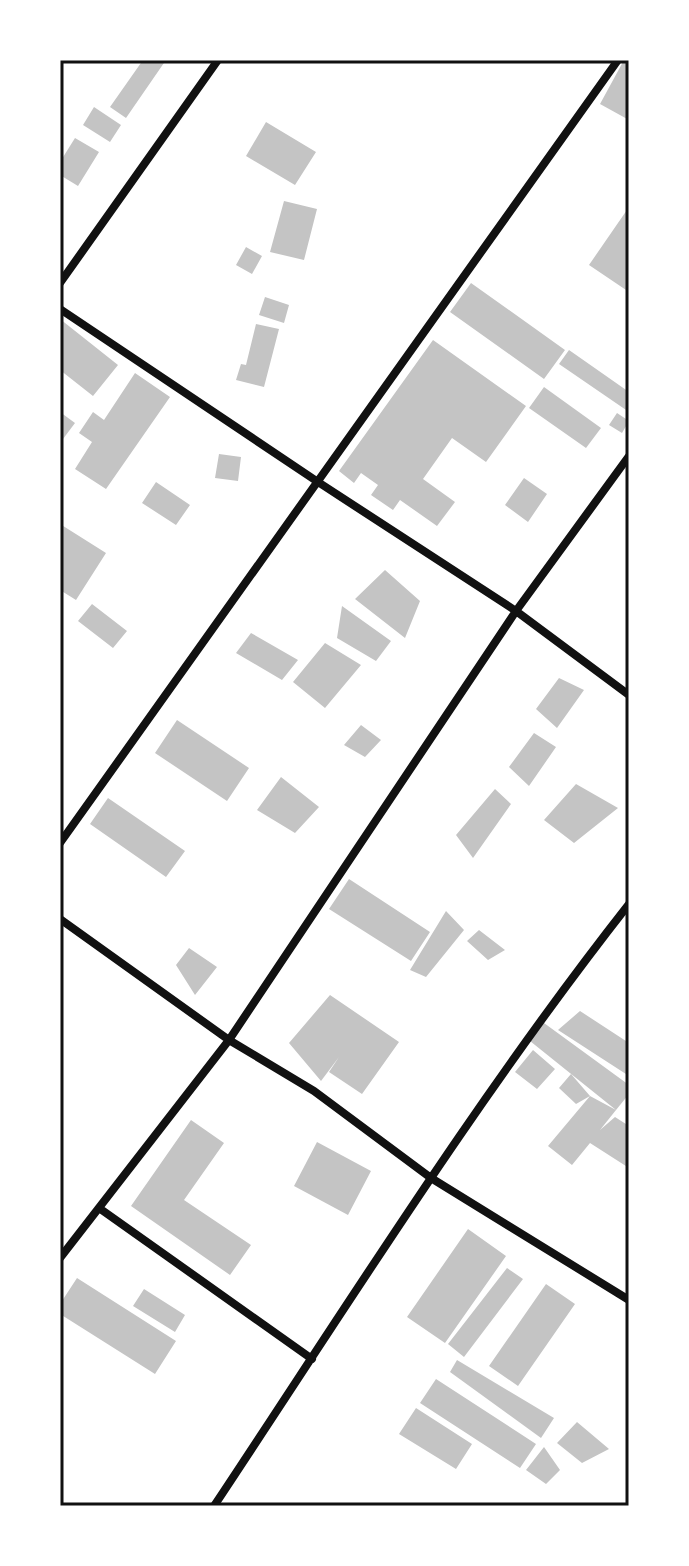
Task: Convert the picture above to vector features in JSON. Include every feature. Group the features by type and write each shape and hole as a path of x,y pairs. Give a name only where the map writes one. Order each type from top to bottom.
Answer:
{"street":[{"path":"60,283 218,60"},
{"path":"60,843 618,60"},
{"path":"60,309 516,611 629,695"},
{"path":"60,1258 229,1040 516,611 629,456"},
{"path":"214,1506 431,1178 560,992 629,904"},
{"path":"60,919 229,1040 314,1091 431,1178 629,1300"},
{"path":"99,1208 312,1359"}],"building":[{"path":"143,60 166,60 126,118 110,107"},
{"path":"624,60 629,62 629,120 600,104"},
{"path":"94,107 121,125 110,142 83,125"},
{"path":"266,122 316,152 295,185 246,156"},
{"path":"75,138 99,152 78,186 60,175 60,162"},
{"path":"284,201 317,209 304,260 270,252"},
{"path":"629,207 629,292 589,265"},
{"path":"246,247 262,256 252,274 236,265"},
{"path":"471,283 565,350 544,379 450,312"},
{"path":"265,297 289,305 284,323 259,315"},
{"path":"60,319 118,365 93,396 60,370"},
{"path":"256,324 279,329 264,387 236,380 241,364 246,365"},
{"path":"433,340 526,406 486,462 452,438 423,479 455,502 437,526 400,500 393,510 371,495 378,485 361,473 354,483 339,471"},
{"path":"569,350 629,392 629,412 559,364"},
{"path":"135,373 170,397 106,489 75,469 92,442 79,433 93,412 104,420"},
{"path":"544,387 601,428 586,448 529,408"},
{"path":"60,412 75,423 60,443"},
{"path":"617,413 629,421 622,433 609,425"},
{"path":"219,454 241,457 238,481 215,478"},
{"path":"524,478 547,494 528,522 505,505"},
{"path":"156,482 190,505 176,525 142,503"},
{"path":"60,524 106,553 76,600 60,590"},
{"path":"385,570 420,601 405,638 355,599"},
{"path":"92,604 127,631 113,648 78,621"},
{"path":"342,606 391,641 376,661 337,638"},
{"path":"251,633 298,660 282,680 236,653"},
{"path":"325,643 361,665 325,708 293,682"},
{"path":"559,678 584,690 557,728 536,709"},
{"path":"177,720 249,768 227,801 155,753"},
{"path":"361,725 381,740 365,757 344,745"},
{"path":"534,733 556,747 529,786 509,767"},
{"path":"281,777 319,807 295,833 257,810"},
{"path":"576,784 618,808 574,843 544,820"},
{"path":"495,789 511,804 473,858 456,835"},
{"path":"108,798 185,851 166,877 90,824"},
{"path":"349,879 430,932 411,961 329,909"},
{"path":"446,911 464,930 426,977 410,970"},
{"path":"479,930 505,950 488,960 467,941"},
{"path":"189,948 217,967 195,995 176,965"},
{"path":"330,995 399,1042 362,1094 329,1072 339,1057 321,1081 289,1043"},
{"path":"580,1011 629,1043 629,1076 558,1030"},
{"path":"544,1023 629,1085 629,1094 616,1110 530,1041"},
{"path":"533,1050 555,1069 537,1089 515,1072"},
{"path":"571,1074 590,1096 576,1104 559,1088"},
{"path":"590,1096 616,1110 600,1130 615,1117 629,1126 629,1168 590,1143 572,1165 548,1146"},
{"path":"191,1120 224,1143 184,1200 251,1245 230,1275 131,1206"},
{"path":"317,1142 371,1171 348,1215 294,1186"},
{"path":"468,1229 506,1256 445,1343 407,1317"},
{"path":"507,1268 523,1279 464,1357 448,1344"},
{"path":"77,1278 176,1341 155,1374 60,1314 60,1304"},
{"path":"546,1284 575,1304 518,1386 489,1366"},
{"path":"144,1289 185,1315 175,1332 133,1306"},
{"path":"457,1360 554,1418 541,1438 450,1372"},
{"path":"436,1379 536,1444 520,1468 420,1403"},
{"path":"416,1408 472,1444 456,1469 399,1434"},
{"path":"577,1422 609,1449 582,1463 557,1443"},
{"path":"544,1447 560,1470 546,1484 526,1470"}]}
